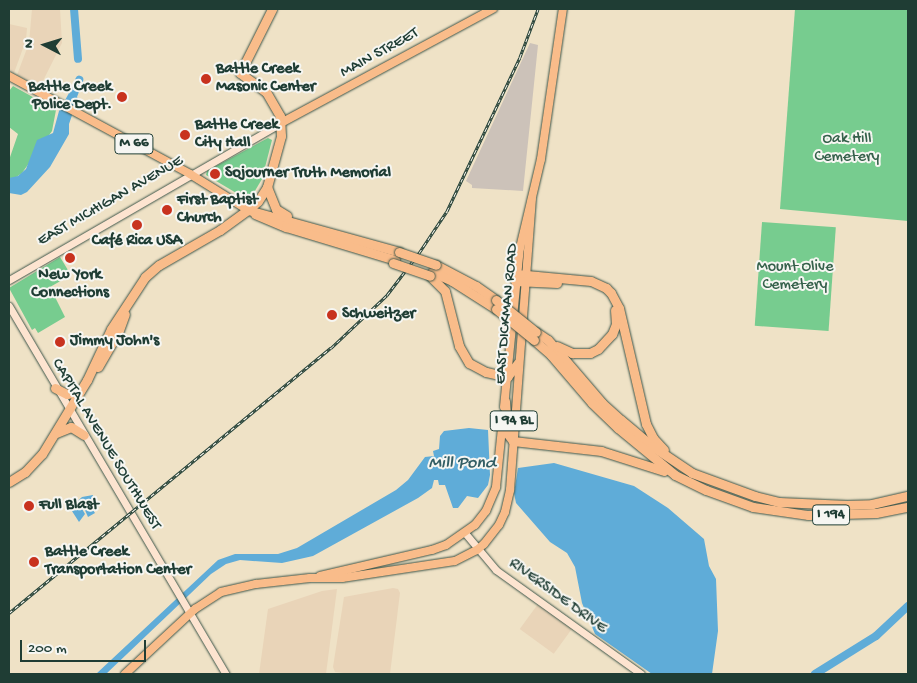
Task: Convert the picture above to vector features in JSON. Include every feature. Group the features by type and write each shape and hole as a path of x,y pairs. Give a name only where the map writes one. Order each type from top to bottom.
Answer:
{"highway":[{"path":"9,482 37,461 55,434 87,380 107,336 138,286 159,265 220,230 248,210 267,187 278,153 280,116 269,95 240,73 272,9"},
{"path":"267,187 276,209 296,222"},
{"name":"I 194","path":"248,210 296,222 329,236"},
{"name":"I 194","path":"248,210 265,220 329,236 476,286 535,336 592,403 675,475 706,490 753,507 808,515 876,514 908,507"},
{"name":"I 194","path":"354,244 393,258"},
{"path":"432,271 448,298 463,355 477,369 506,377 518,363"},
{"path":"520,278 587,285 605,293 612,302 616,313 616,324 608,340 598,350 590,353 572,353 548,340"},
{"path":"520,278 583,280 606,288 619,308 639,399 653,438 676,463"},
{"name":"I 194","path":"535,336 548,340 602,403 633,431 676,463 706,478 754,496 779,502 847,505 872,504 908,496"},
{"path":"55,388 67,394 80,391"},
{"path":"505,401 507,433 513,441 601,451 675,475"},
{"path":"55,434 71,427 84,436"}],"main road":[{"name":"MAIN STREET","path":"281,123 493,9"},
{"name":"EAST DICKMAN ROAD","path":"190,614 209,599 240,586 310,578 432,550 465,533 482,516 496,487 506,377 532,199 550,108 563,9"},
{"name":"M 66","path":"9,76 190,174 248,210"},
{"name":"EAST DICKMAN ROAD","path":"310,578 342,578 455,562 478,550 499,525 505,512 510,490 518,363 520,278"},
{"name":"I 94 BL","path":"125,674 190,614"}],"street":[{"name":"EAST MICHIGAN AVENUE","path":"9,280 281,123"},
{"name":"CAPITAL AVENUE SOUTHWEST","path":"9,306 55,388 226,674"},
{"name":"RIVERSIDE DRIVE","path":"465,533 500,574 641,674"}],"shaded area":[{"path":"32,9 60,9 62,43 40,87 17,75 29,43"},
{"path":"9,24 27,28 26,40 14,73 9,70"},
{"path":"530,43 538,45 523,191 472,188 472,185 466,181"},
{"path":"393,588 398,589 400,593 390,674 335,672 333,667 344,597"},
{"path":"337,589 326,674 259,674 268,609 322,591"},
{"path":"538,604 572,629 554,654 520,629"}],"green space":[{"name":"Oak Hill Cemetery","path":"795,9 908,9 908,221 780,209"},
{"path":"13,86 56,110 52,131 22,173 9,180 9,160 18,134 9,127 9,91"},
{"path":"268,138 272,140 262,179 252,196 243,197 206,175 207,171"},
{"name":"Mount Olive Cemetery","path":"762,222 836,227 829,331 755,326"},
{"path":"60,257 71,275 50,287 65,317 38,333 35,328 32,330 9,288"}],"water":[{"path":"69,93 78,98 69,124 69,134 50,167 27,192 21,195 9,193 9,178 18,176 26,169 37,140 53,133 59,111"},
{"name":"Mill Pond","path":"469,428 488,430 490,475 488,485 478,498 467,496 458,508 453,508 445,485 439,485 438,480 434,480 432,488 418,498 313,556 282,563 240,560 226,564 211,574 106,674 96,674 218,560 235,554 278,554 297,548 396,490 408,480 425,457 434,456 433,451 439,449 440,436 444,431"},
{"path":"554,463 634,486 668,508 704,539 709,566 716,579 718,631 712,674 652,674 595,634 582,603 575,567 567,553 550,542 516,503 514,493 518,468"},
{"path":"93,495 91,507 95,513 88,517 84,508 81,507 85,514 79,522 70,508 82,497"}],"waterway":[{"path":"74,9 78,59"},
{"path":"70,104 79,80"},
{"path":"815,674 876,636 908,606"}],"railway":[{"path":"9,613 331,348 387,295 419,253 447,211 520,57 538,9"}],"place":[{"name":"Battle Creek Masonic Center","path":"206,79"},
{"name":"Battle Creek Police Dept.","path":"122,97"},
{"name":"Battle Creek City Hall","path":"185,135"},
{"name":"Sojourner Truth Memorial","path":"215,174"},
{"name":"First Baptist Church","path":"167,210"},
{"name":"Café Rica USA","path":"137,225"},
{"name":"New York Connections","path":"70,258"},
{"name":"Schweitzer","path":"332,315"},
{"name":"Jimmy John's","path":"60,342"},
{"name":"Full Blast","path":"29,506"},
{"name":"Battle Creek Transportation Center","path":"34,562"}]}
